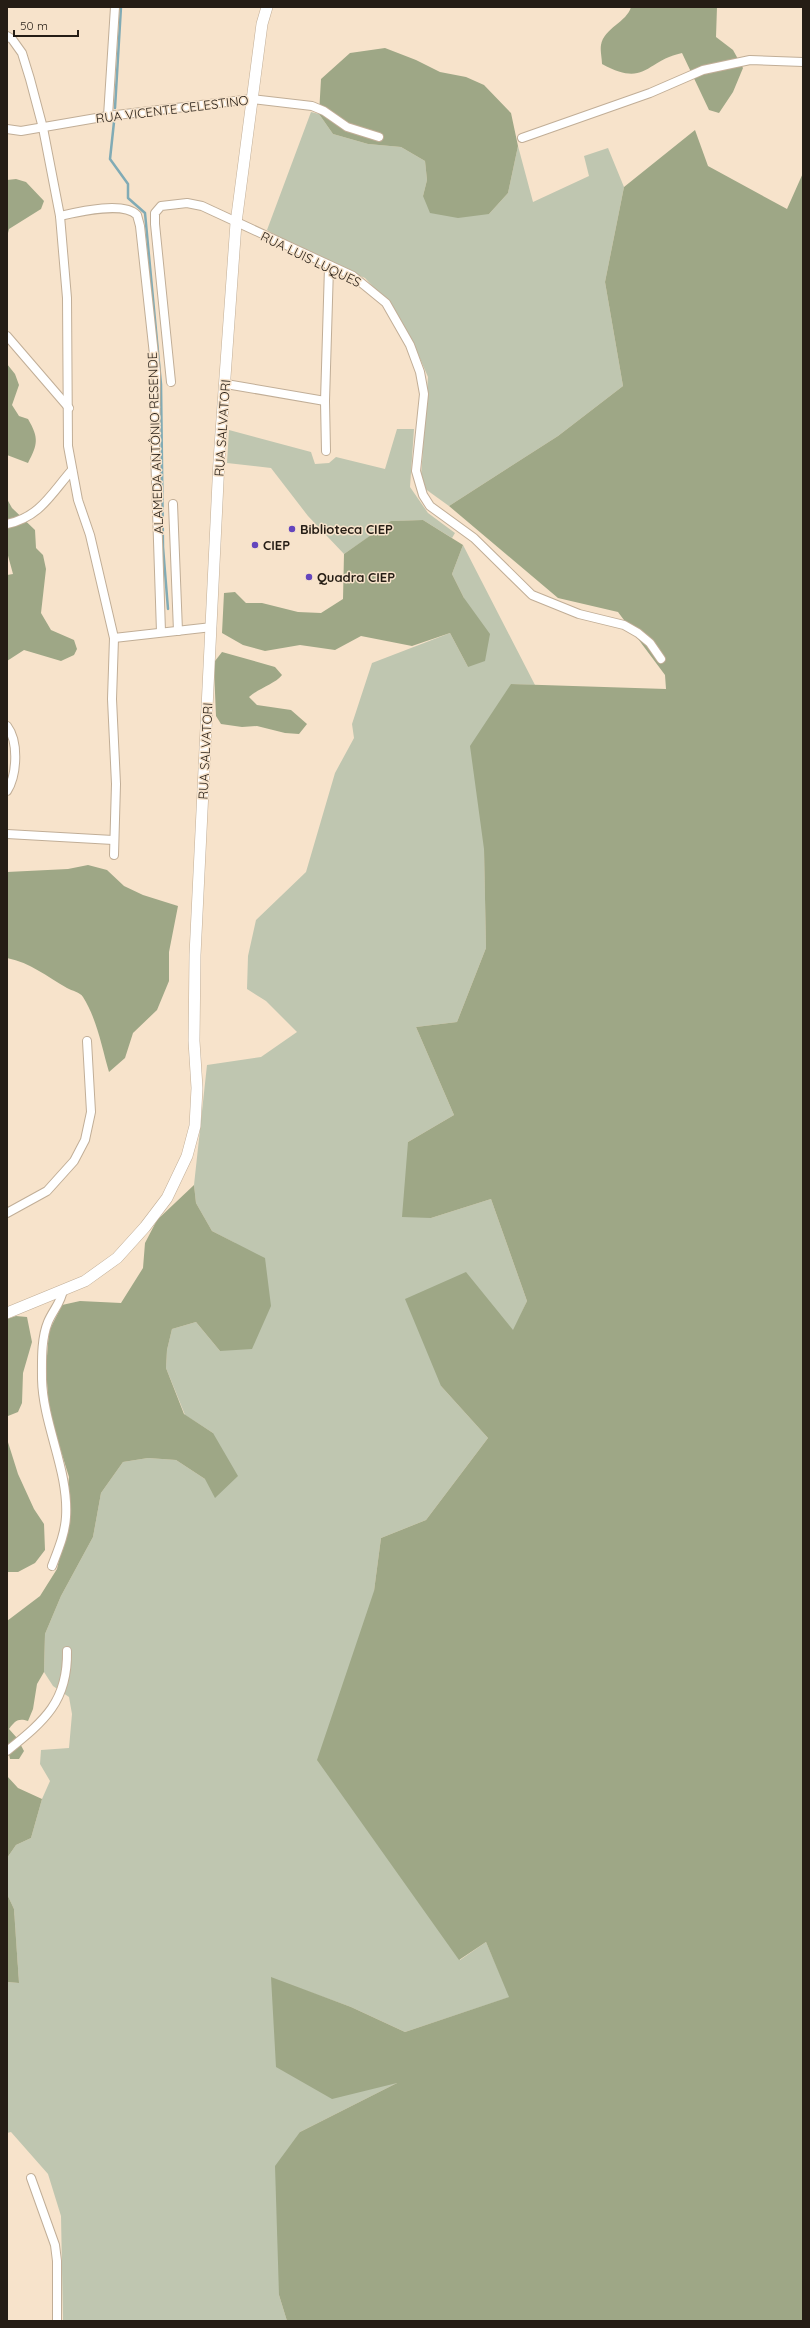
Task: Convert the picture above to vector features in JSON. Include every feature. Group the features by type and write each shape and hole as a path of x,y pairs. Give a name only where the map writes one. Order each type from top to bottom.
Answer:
{"street":[{"path":"108,116 115,7"},
{"name":"RUA SALVATORI","path":"7,1313 84,1280 117,1258 145,1227 167,1198 186,1156 194,1126 197,1088 194,1041 195,955 220,461 236,223 262,24 267,7"},
{"path":"7,36 12,39 22,54 43,128 60,216 67,298 69,408 68,446 72,470 90,535 114,638 112,699 116,784 113,840 114,856"},
{"path":"522,138 650,93 710,68 750,60 803,62"},
{"name":"RUA VICENTE CELESTINO","path":"7,129 21,131 108,116 252,99 312,106 324,111 347,127 379,137"},
{"name":"RUA LUIS LUQUES","path":"155,224 158,208 174,203 187,203 202,206 329,267 352,276 386,304 410,345 420,372 424,394 416,471 418,483 430,506 474,538 532,595 579,614 624,625 638,633 650,643 661,659"},
{"name":"ALAMEDA ANTÔNIO RESENDE","path":"60,216 98,210 126,208 137,215 140,226 156,373 155,450 161,632"},
{"name":"ALAMEDA ANTÔNIO RESENDE","path":"155,224 171,382"},
{"path":"326,452 325,401 329,267"},
{"path":"7,336 69,408"},
{"path":"226,384 325,401"},
{"path":"7,524 28,518 37,512 72,470"},
{"name":"ALAMEDA ANTÔNIO RESENDE","path":"172,504 178,630"},
{"path":"114,638 212,627"},
{"path":"7,726 10,731 15,758 12,784 7,792"},
{"path":"7,834 113,840"},
{"path":"7,1213 47,1191 74,1161 85,1140 90,1112 87,1041"},
{"path":"52,1566 64,1534 66,1516 65,1493 42,1381 43,1345 48,1321 59,1304 63,1290"},
{"path":"7,1751 35,1728 55,1705 65,1685 67,1651"},
{"path":"31,2178 55,2245 57,2261 57,2321"}],"green space":[{"path":"631,7 717,7 716,37 733,50 743,68 733,92 719,113 709,110 682,53 660,61 637,73 628,74 602,64 601,45 603,39 611,29 625,17"},
{"path":"385,48 416,60 440,72 466,77 484,85 511,113 518,146 508,193 489,214 458,218 430,213 423,196 427,180 425,161 401,147 368,144 333,134 319,114 321,79 350,53"},
{"path":"311,112 319,114 333,134 368,144 401,147 425,161 427,180 423,196 489,214 508,193 518,146 533,202 589,176 584,156 608,148 624,187 605,282 623,386 558,436 449,506 424,488 421,477 428,377 412,340 393,308 365,278 303,252 267,230"},
{"path":"695,130 708,166 787,209 803,173 803,2321 287,2321 279,2295 275,2166 300,2132 397,2083 332,2099 276,2067 271,1977 351,2007 405,2032 509,1997 486,1942 459,1960 317,1760 374,1591 381,1538 426,1520 488,1438 441,1386 405,1299 466,1272 513,1330 527,1301 491,1199 431,1218 402,1217 408,1142 454,1115 416,1027 457,1022 486,948 484,849 470,746 511,684 666,689 665,675 618,612 558,598 449,506 558,436 623,386 605,282 624,187"},
{"path":"16,179 26,182 44,201 41,209 9,229 7,237 7,180"},
{"path":"7,364 15,374 19,385 12,405 19,416 28,419 34,431 36,441 34,451 28,463 7,455"},
{"path":"397,429 414,429 410,487 428,513 455,533 452,538 423,520 392,521 344,554 308,516 271,468 227,463 229,430 311,452 315,464 329,463 336,457 385,469"},
{"path":"7,499 12,508 35,530 36,548 43,555 46,569 41,613 51,630 74,640 77,649 74,655 61,661 24,650 7,661 7,575 13,574 7,552"},
{"path":"423,520 463,545 452,574 464,598 490,634 485,661 468,667 450,633 412,646 361,636 335,650 300,645 265,651 243,645 222,633 224,593 235,592 246,603 262,603 298,612 321,613 343,599 344,554 391,521"},
{"path":"463,545 535,685 511,684 484,849 486,948 457,1022 416,1027 454,1115 408,1142 431,1218 491,1199 527,1301 514,1330 441,1386 488,1438 426,1520 381,1538 374,1591 460,1960 486,1942 510,1997 405,2032 351,2007 271,1978 399,2082 300,2132 279,2295 287,2321 63,2321 61,2216 48,2174 11,2132 7,2133 7,1982 19,1983 14,1909 7,1894 7,1858 16,1845 31,1838 42,1799 50,1781 40,1764 41,1750 69,1748 72,1714 69,1697 53,1686 44,1672 45,1634 61,1596 93,1537 101,1493 123,1462 148,1458 176,1460 205,1479 213,1433 185,1415 166,1368 167,1350 172,1329 196,1322 220,1351 235,1243 212,1231 196,1203 194,1185 207,1065 261,1057 297,1032 266,1001 247,989 248,956 256,920 306,872 335,773 354,738 352,724 372,663 450,633 468,667 464,598 452,574"},
{"path":"222,652 275,667 282,675 249,697 257,705 291,710 307,724 299,734 285,733 257,726 242,727 221,724 216,716 214,669 215,661"},
{"path":"88,865 107,870 124,886 143,895 178,906 169,952 169,981 157,1010 133,1033 125,1058 109,1072 96,1024 82,995 24,963 7,958 7,872 68,869"},
{"path":"194,1185 196,1203 212,1231 265,1258 271,1306 252,1349 220,1351 196,1322 172,1329 167,1350 166,1368 184,1414 213,1433 238,1476 215,1498 205,1479 176,1460 148,1458 123,1462 101,1493 93,1537 61,1596 45,1634 44,1672 37,1684 33,1709 28,1721 17,1721 9,1729 17,1738 24,1751 19,1759 10,1759 7,1745 7,1621 40,1596 57,1569 61,1551 69,1477 49,1413 46,1368 49,1331 62,1305 80,1301 121,1303 143,1268 145,1243 157,1220"},
{"path":"16,1316 27,1317 32,1342 23,1373 22,1403 18,1412 8,1416 7,1426 7,1319"},
{"path":"7,1439 18,1474 34,1509 44,1524 45,1550 35,1563 18,1572 7,1572"},
{"path":"7,1776 18,1788 42,1799 31,1838 16,1845 7,1858"},
{"path":"7,1894 14,1909 19,1983 7,1982"}],"waterway":[{"path":"115,108 121,7"},
{"path":"114,122 110,159 128,184 128,198 145,213 161,384 163,547 168,609"}],"place":[{"name":"Biblioteca CIEP","path":"292,529"},
{"name":"CIEP","path":"255,545"},
{"name":"Quadra CIEP","path":"309,577"}]}
